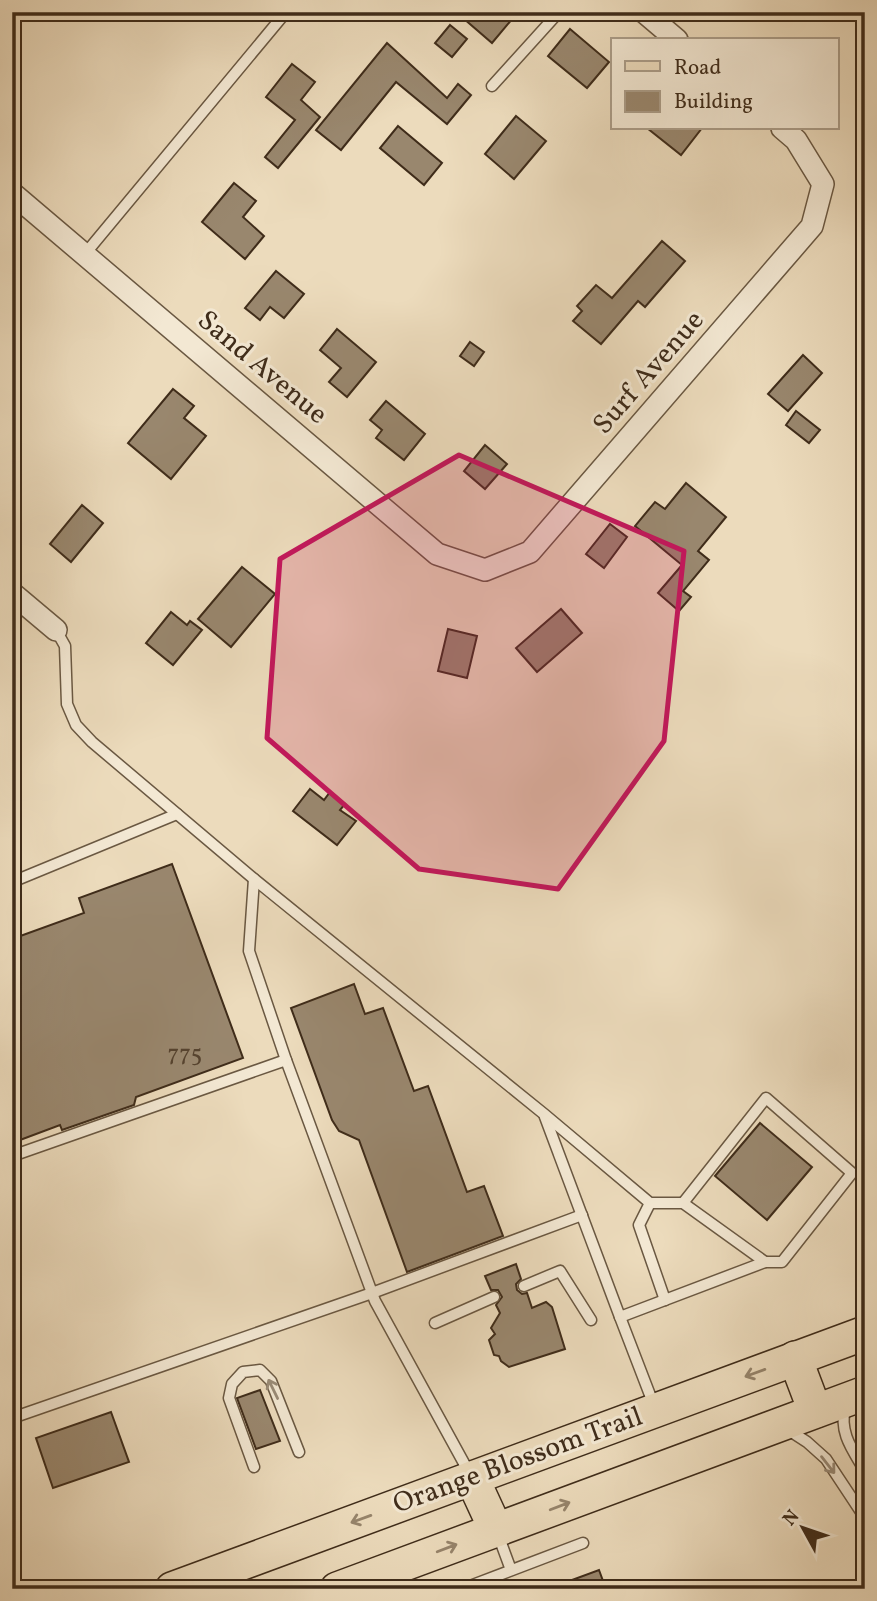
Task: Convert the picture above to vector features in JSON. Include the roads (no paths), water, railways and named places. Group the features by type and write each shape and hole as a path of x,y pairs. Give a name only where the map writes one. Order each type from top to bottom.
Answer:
{"main road":[{"name":"Orange Blossom Trail","path":"172,1589 865,1333"},
{"path":"795,1358 815,1411"},
{"name":"Orange Blossom Trail","path":"337,1589 856,1396"},
{"path":"472,1478 496,1530"}],"street":[{"path":"643,12 675,38"},
{"name":"Surf Avenue","path":"485,570 530,552 812,226 823,184 796,140 784,130"},
{"name":"Sand Avenue","path":"12,193 437,554 485,570"},
{"path":"12,593 56,630"}],"lane":[{"path":"85,254 286,12"},
{"path":"492,86 559,12"},
{"path":"56,630 65,646 67,704 76,725 92,742 254,879 650,1203 683,1203 765,1262"},
{"path":"12,882 177,814"},
{"path":"254,879 249,951 286,1060 372,1293 472,1478"},
{"path":"12,1156 286,1060"},
{"path":"620,1317 765,1262 782,1262 852,1173 766,1098 683,1203"},
{"path":"544,1114 656,1409"},
{"path":"650,1203 639,1225 665,1300"},
{"path":"12,1418 372,1293 582,1215"},
{"path":"524,1286 561,1271 592,1320"},
{"path":"435,1323 494,1297"},
{"path":"254,1467 229,1398 232,1384 243,1372 260,1370 271,1381 299,1452"},
{"path":"856,1396 842,1419 845,1439 865,1471"},
{"path":"779,1424 807,1442 826,1459 865,1518"},
{"path":"496,1530 511,1570"},
{"path":"470,1586 583,1543"}]}
